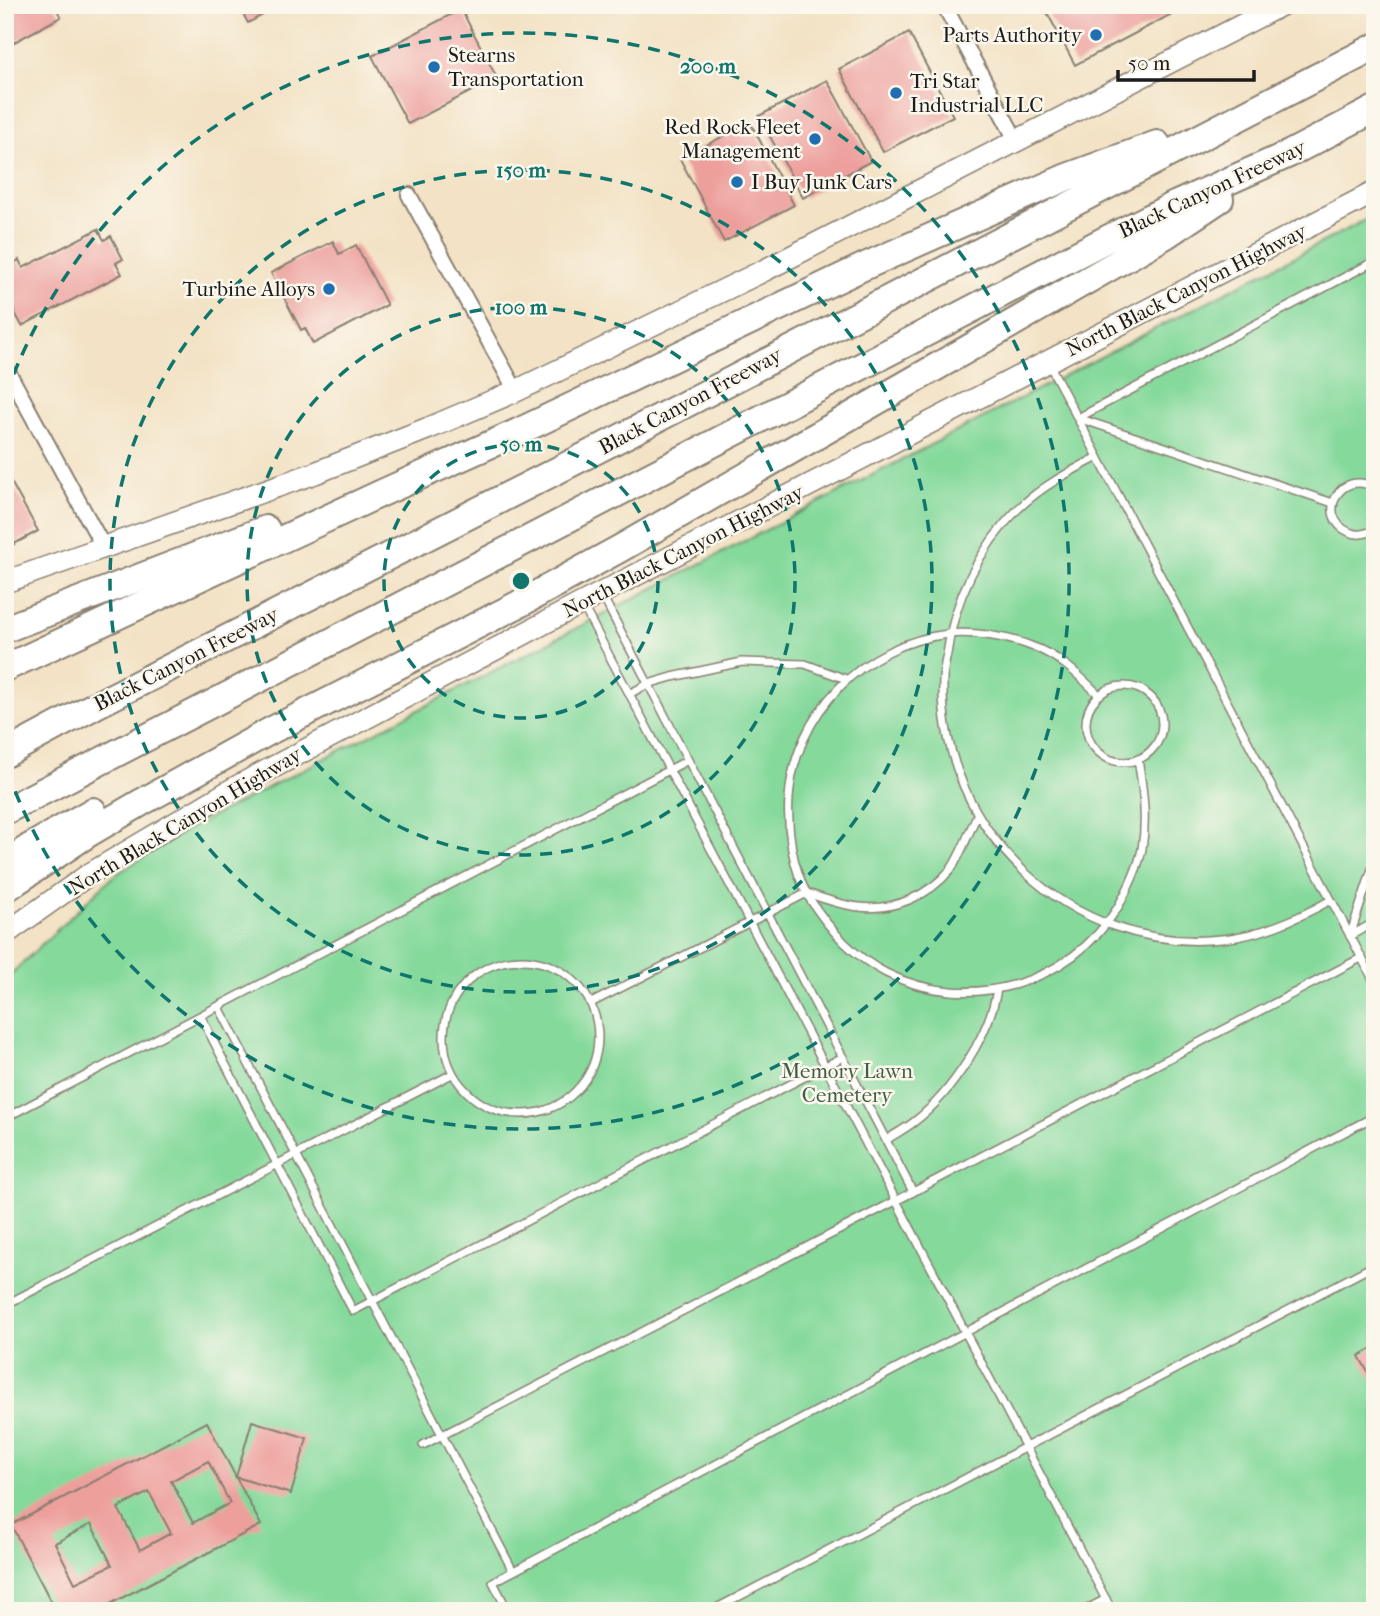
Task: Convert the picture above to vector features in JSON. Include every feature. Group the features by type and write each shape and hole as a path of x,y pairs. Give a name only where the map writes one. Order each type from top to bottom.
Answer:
{"highway":[{"name":"Black Canyon Freeway","path":"5,754 1375,47"},
{"path":"5,668 518,432 863,267 1068,177 1260,106"},
{"name":"Black Canyon Freeway","path":"5,811 1103,241 1177,204 1289,154 1375,109"},
{"path":"5,864 30,847 270,731 519,604 1166,235 1289,154"},
{"path":"5,629 278,524 384,492"},
{"path":"5,748 47,730"},
{"path":"5,890 89,833 139,794"}],"main road":[{"path":"5,582 315,473 516,391 765,270 1281,5"},
{"name":"North Black Canyon Highway","path":"5,934 89,875 236,787 601,593 1375,192"}],"street":[{"path":"944,5 1016,140"},
{"path":"409,195 516,391"},
{"path":"5,366 104,548"}],"lane":[{"path":"1078,418 1375,261"},
{"path":"1048,362 1375,983"},
{"path":"1078,418 1333,503"},
{"path":"1098,457 1056,479 1018,509 988,546 964,587 949,633 943,680 946,727 958,772 977,815 1012,861 1056,898 1107,925 1144,935 1183,940 1223,939 1261,932 1298,919 1331,900"},
{"path":"1375,488 1368,484 1350,484 1342,488 1333,503 1335,520 1340,527 1354,534 1363,534 1375,528"},
{"path":"601,593 913,1192"},
{"path":"582,603 1112,1611"},
{"path":"1099,695 1069,666 1032,646 992,635 949,633 913,641 877,657 846,679 820,708 802,742 790,779 788,818 793,857 807,893 827,925 855,952 886,973 922,986 959,992 997,989 1022,983 1046,973 1079,952 1107,925 1129,889 1142,849 1145,808 1138,759"},
{"path":"629,694 648,684 672,677 742,662 805,664 846,679"},
{"path":"1121,685 1144,691 1153,699 1159,710 1162,722 1156,745 1148,754 1138,759 1127,762 1107,757 1091,743 1087,733 1086,722 1092,702 1110,688 1121,685"},
{"path":"5,1118 688,760"},
{"path":"591,1003 807,893 860,908 893,906 925,893 951,868 977,815"},
{"path":"1350,936 1375,860"},
{"path":"1350,936 1375,922"},
{"path":"423,1445 1362,958"},
{"path":"509,960 533,960 557,968 576,983 591,1003 599,1028 597,1055 587,1080 569,1100 545,1112 518,1116 492,1110 469,1096 453,1074 444,1051 444,1026 451,1003 465,983 485,968 509,960"},
{"path":"886,1140 915,1121 945,1092 970,1057 991,1016 997,989"},
{"path":"219,1007 513,1571"},
{"path":"201,1017 354,1311 843,1057"},
{"path":"5,1305 453,1074"},
{"path":"508,1611 493,1582 1375,1116"},
{"path":"711,1611 1375,1265"},
{"path":"1083,1611 1106,1599"}],"green space":[{"name":"Memory Lawn Cemetery","path":"1375,215 1375,1611 5,1611 5,980 112,877 190,828"}],"building":[{"path":"5,5 54,5 61,17 5,47"},
{"path":"238,5 281,5 248,23"},
{"name":"Parts Authority","path":"1043,5 1189,5 1075,65"},
{"name":"Stearns Transportation","path":"461,9 497,78 408,124 372,56"},
{"name":"Tri Star Industrial LLC","path":"909,33 953,116 883,152 839,69"},
{"name":"Red Rock Fleet Management","path":"827,80 871,161 803,198 759,116"},
{"name":"I Buy Junk Cars","path":"750,122 794,205 724,242 680,159"},
{"path":"98,229 104,240 111,236 123,259 116,263 122,274 22,326 5,294 5,268 19,260 23,268"},
{"name":"Turbine Alloys","path":"333,241 339,254 356,245 387,305 313,344 305,328 301,330 271,273"},
{"path":"5,471 38,531 5,549"},
{"path":"1375,1347 1375,1375 1371,1378 1359,1356"},
{"path":"252,1421 307,1438 291,1494 236,1477"},
{"path":"207,1422 261,1525 97,1611 56,1611 11,1525","holes":["208,1461 230,1503 193,1523 171,1481","149,1492 171,1533 140,1550 118,1508","91,1524 112,1565 75,1583 55,1543"]}],"place":[{"name":"Parts Authority","path":"1096,35"},
{"name":"Stearns Transportation","path":"434,67"},
{"name":"Tri Star Industrial LLC","path":"896,93"},
{"name":"Red Rock Fleet Management","path":"815,139"},
{"name":"I Buy Junk Cars","path":"737,182"},
{"name":"Turbine Alloys","path":"329,289"}]}
